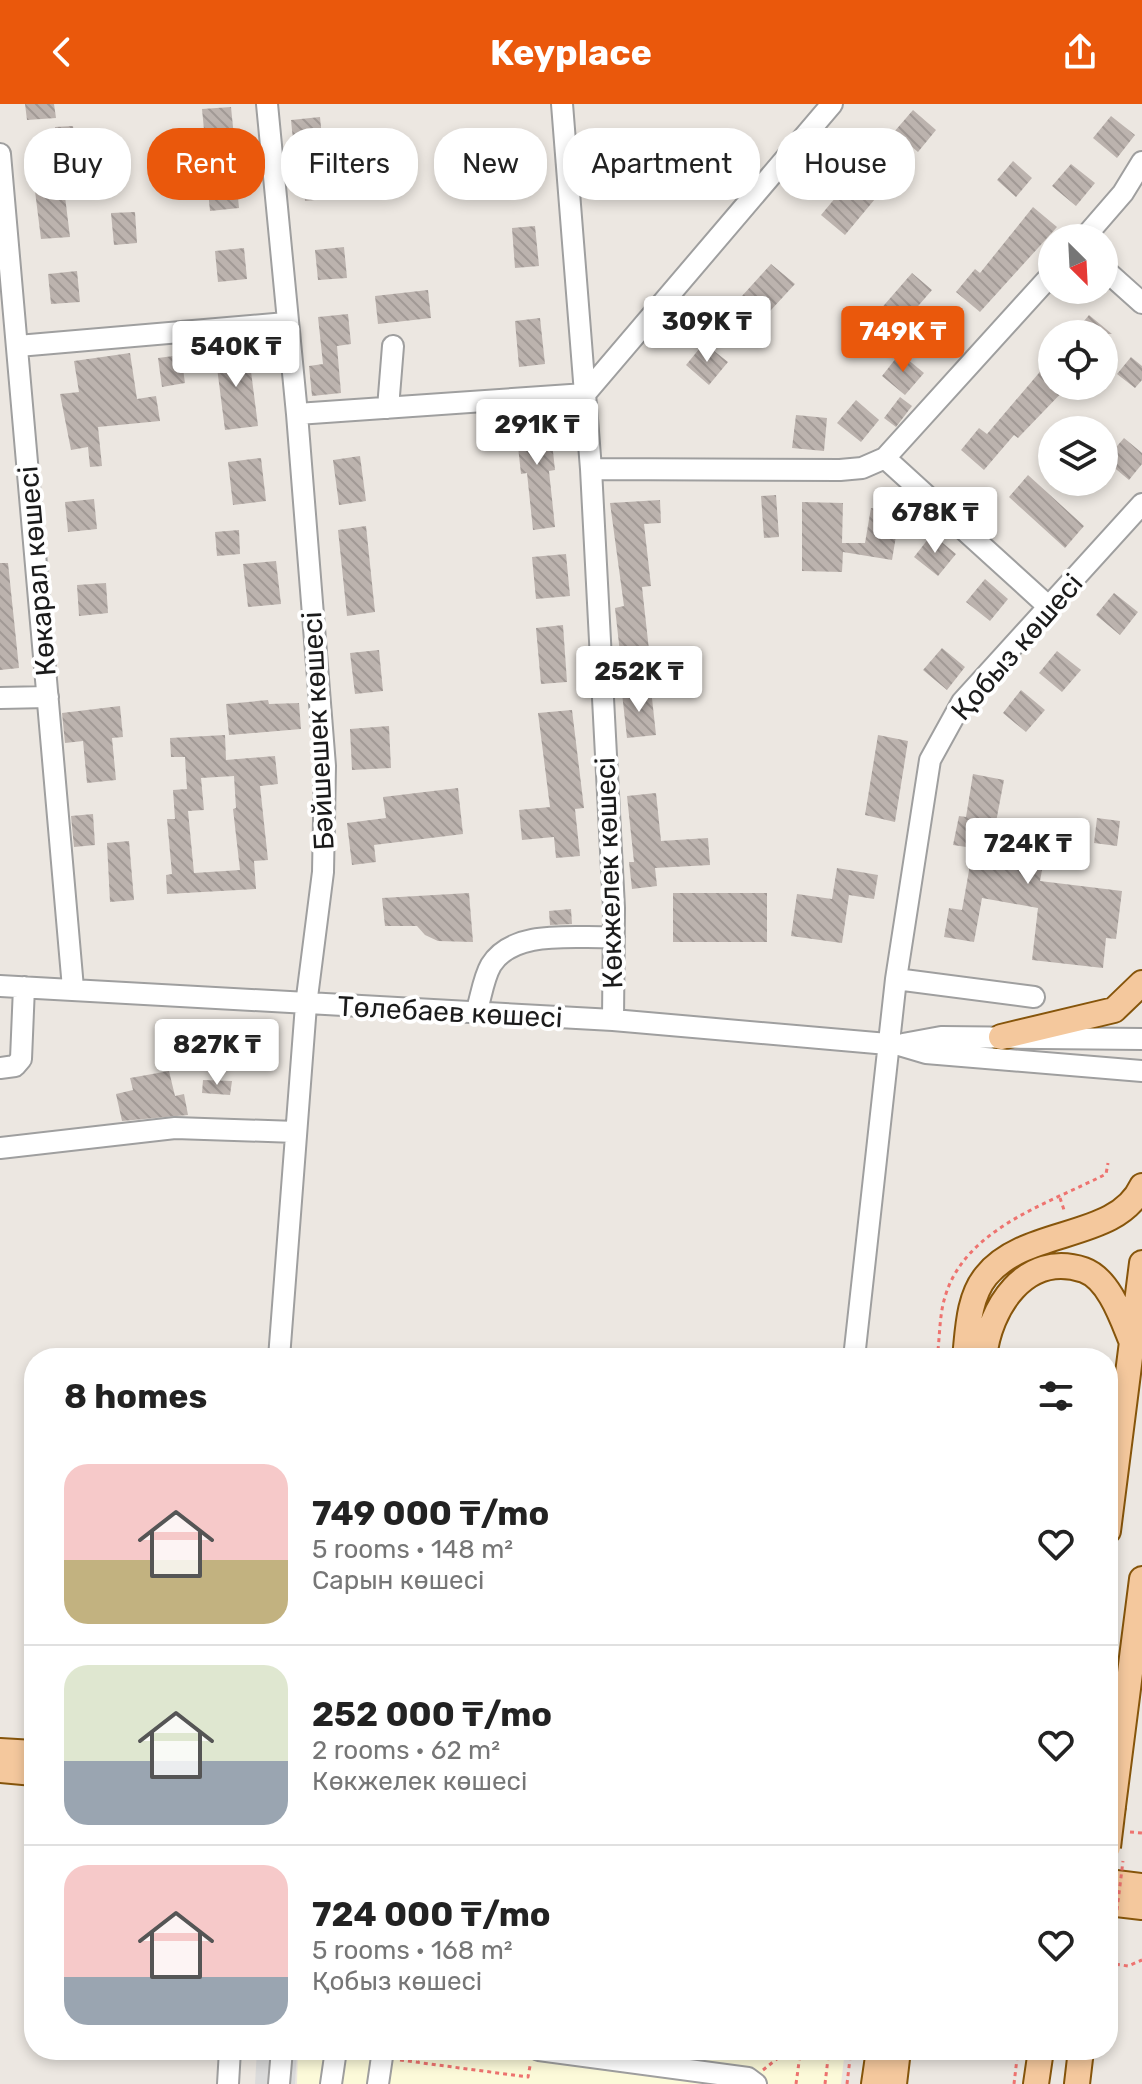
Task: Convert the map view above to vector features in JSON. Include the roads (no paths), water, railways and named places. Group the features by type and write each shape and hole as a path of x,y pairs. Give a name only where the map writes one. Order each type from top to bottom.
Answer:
{"main road":[{"path":"1001,1037 1114,1010 1142,983"},
{"path":"966,1348 972,1306 986,1275 1023,1248 1102,1222 1127,1208 1142,1186"},
{"path":"1118,1449 1142,1263"},
{"path":"985,1348 1008,1290 1036,1271 1058,1267 1086,1270 1107,1291 1131,1342"},
{"path":"1118,1767 1142,1579"},
{"path":"0,1751 24,1752"},
{"path":"0,1770 24,1772"},
{"path":"1118,1892 1142,1886"},
{"path":"1118,1897 1142,1907"},
{"path":"874,2084 878,2060"},
{"path":"894,2084 897,2060"},
{"path":"1036,2084 1040,2060"},
{"path":"1077,2084 1080,2060"}],"street":[{"name":"Бәйшешек көшесі","path":"267,104 297,414 325,766 323,872 306,1005 280,1348"},
{"name":"Көкжелек көшесі","path":"562,104 591,469 614,937 613,1020"},
{"path":"297,414 585,394 832,104"},
{"name":"Көкарал көшесі","path":"0,154 73,988"},
{"path":"1096,224 1123,193 1142,162"},
{"path":"1118,282 1142,303"},
{"path":"591,469 862,468 885,458 1038,289"},
{"path":"18,346 286,323"},
{"path":"388,408 393,346"},
{"path":"885,458 1049,607"},
{"name":"Қобыз көшесі","path":"855,1348 894,1044 896,979 930,760 962,702 1142,504"},
{"path":"0,698 48,697"},
{"path":"476,1013 490,967 503,951 520,941 614,937"},
{"path":"896,979 1034,997"},
{"name":"Төлебаев көшесі","path":"0,986 613,1020 894,1044 926,1053 1142,1071"},
{"path":"0,1068 15,1066 21,1059 24,987"},
{"name":"Төлебаев көшесі","path":"894,1044 941,1037 1142,1039"},
{"path":"0,1148 175,1128 296,1132"},
{"path":"228,2084 229,2060"},
{"path":"279,2084 281,2060"},
{"path":"331,2084 335,2060"},
{"path":"378,2084 384,2060"},
{"path":"582,2060 754,2082"}]}
